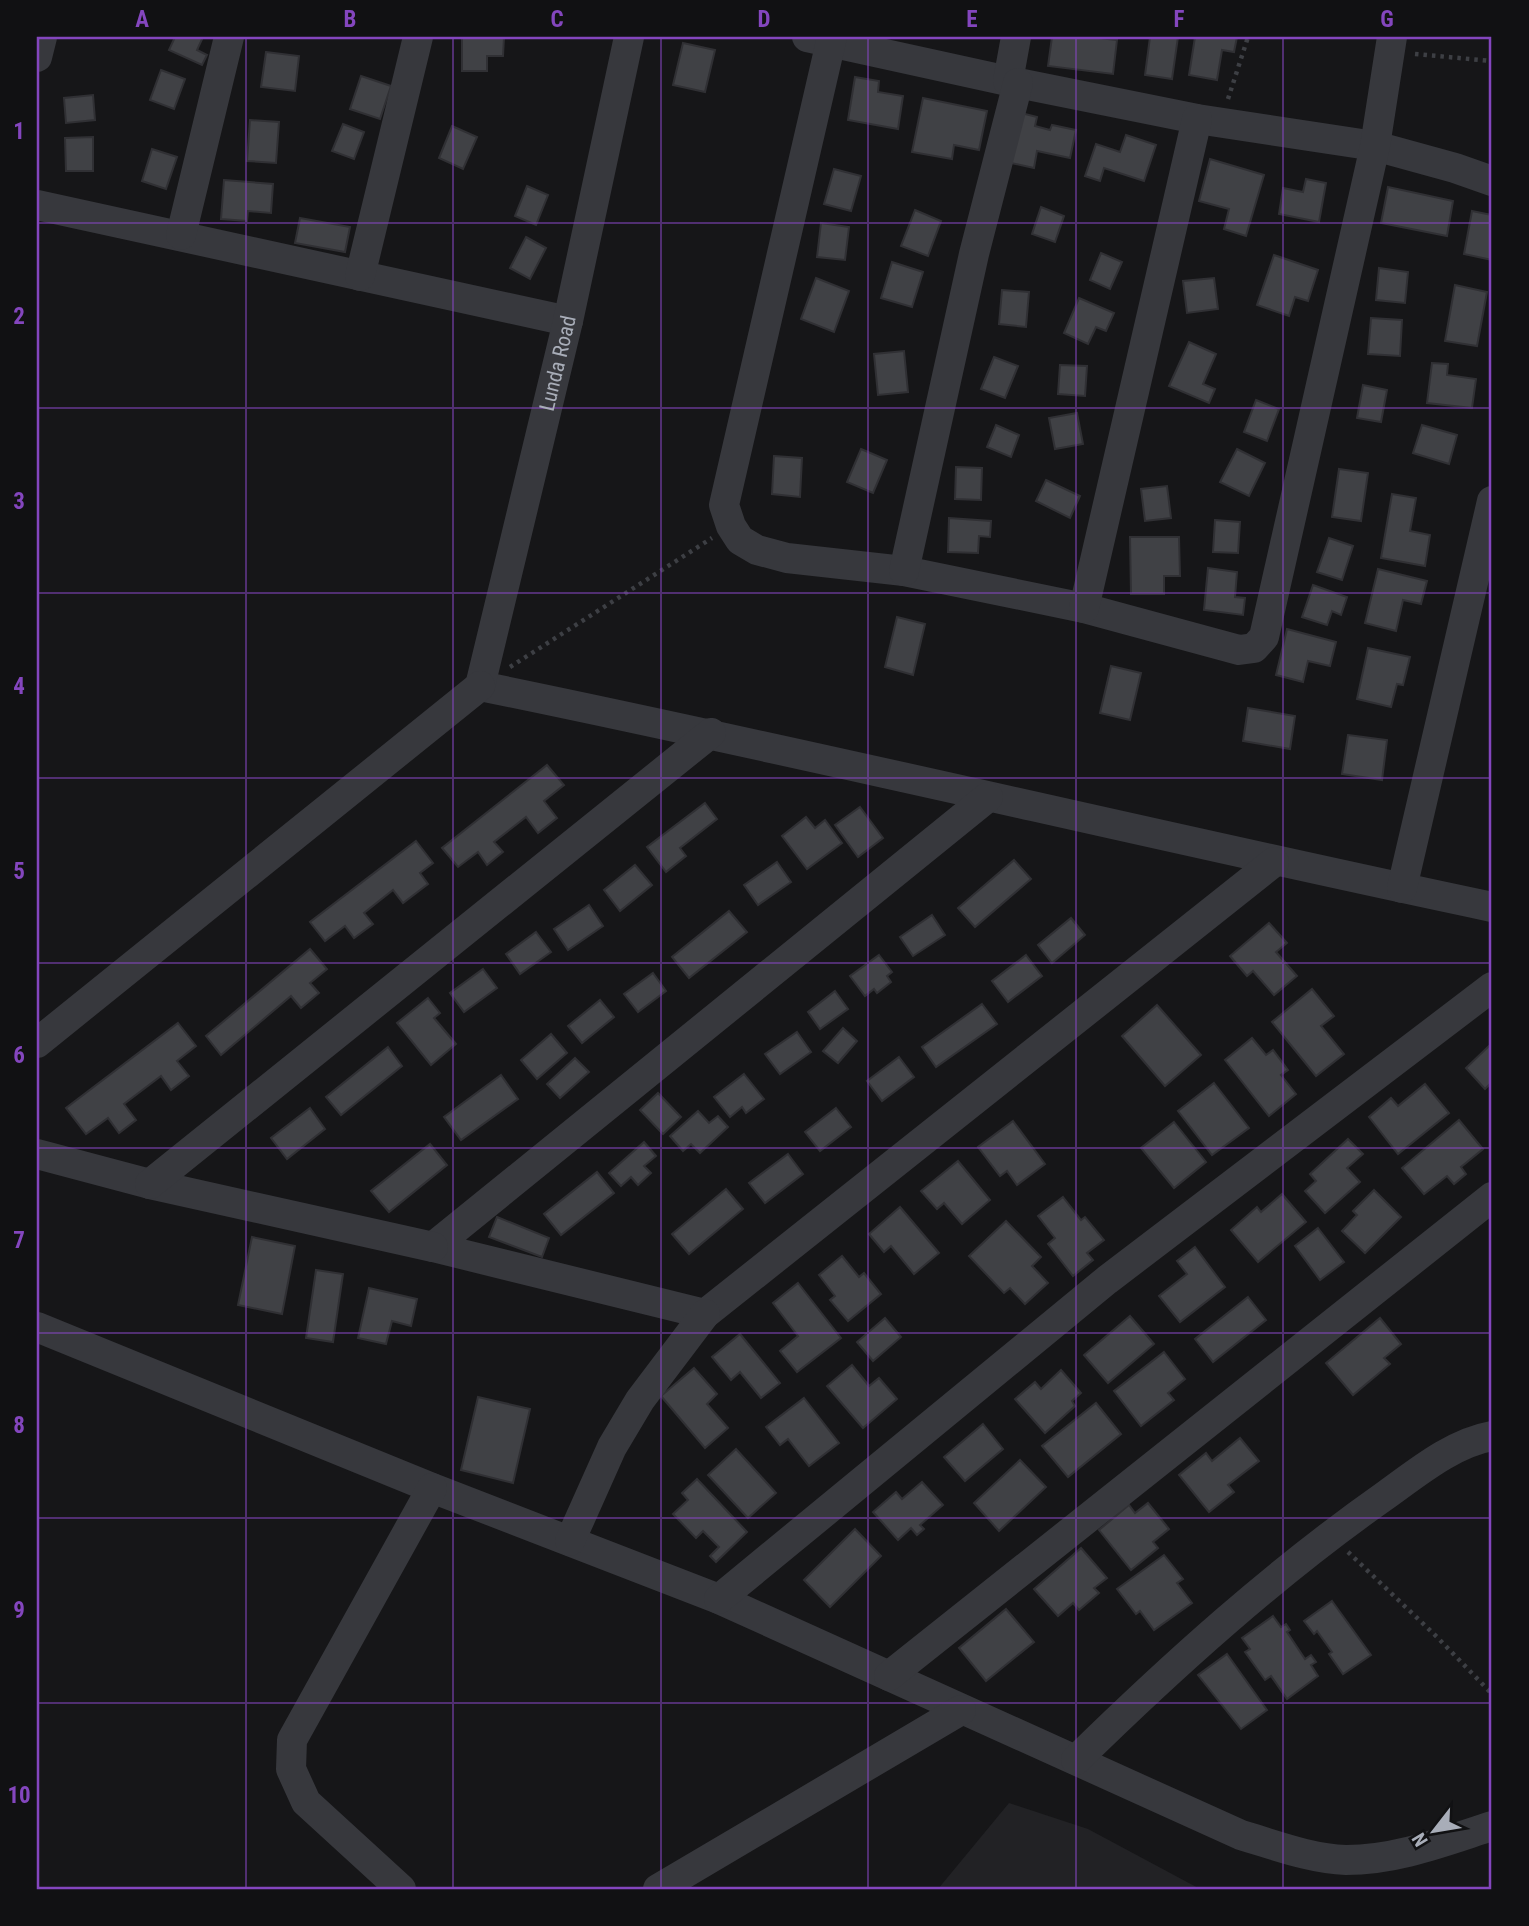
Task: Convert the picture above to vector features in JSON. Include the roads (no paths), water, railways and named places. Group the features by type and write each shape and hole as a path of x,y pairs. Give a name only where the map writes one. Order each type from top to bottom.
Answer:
{"street":[{"path":"37,57 42,37"},
{"path":"180,235 229,37"},
{"path":"360,276 418,37"},
{"name":"Lunda Road","path":"480,686 568,321 629,37"},
{"path":"904,571 1013,82 1016,37"},
{"path":"1391,44 1376,146 1264,637 1254,648 1239,650 1084,608 904,571 777,555 758,550 740,540 731,526 724,505 823,39 1013,82 1209,120 1376,146 1492,181"},
{"path":"1084,608 1209,120"},
{"path":"37,205 568,321"},
{"path":"1402,888 1492,501"},
{"path":"37,1043 480,686 710,733 1274,862 1492,907"},
{"path":"150,1184 710,733"},
{"path":"433,1247 988,797"},
{"path":"570,1541 612,1447 640,1400 705,1314 1274,862"},
{"path":"719,1599 1107,1280 1492,987"},
{"path":"37,1154 150,1184 433,1247 705,1314"},
{"path":"889,1676 1492,1198"},
{"path":"37,1327 432,1488 719,1599 1241,1835 1295,1852 1344,1860 1388,1857 1492,1826"},
{"path":"1076,1760 1145,1693 1330,1534 1431,1463 1480,1438 1492,1436"},
{"path":"401,1889 306,1802 290,1769 292,1740 432,1488"},
{"path":"658,1889 961,1710"}]}
